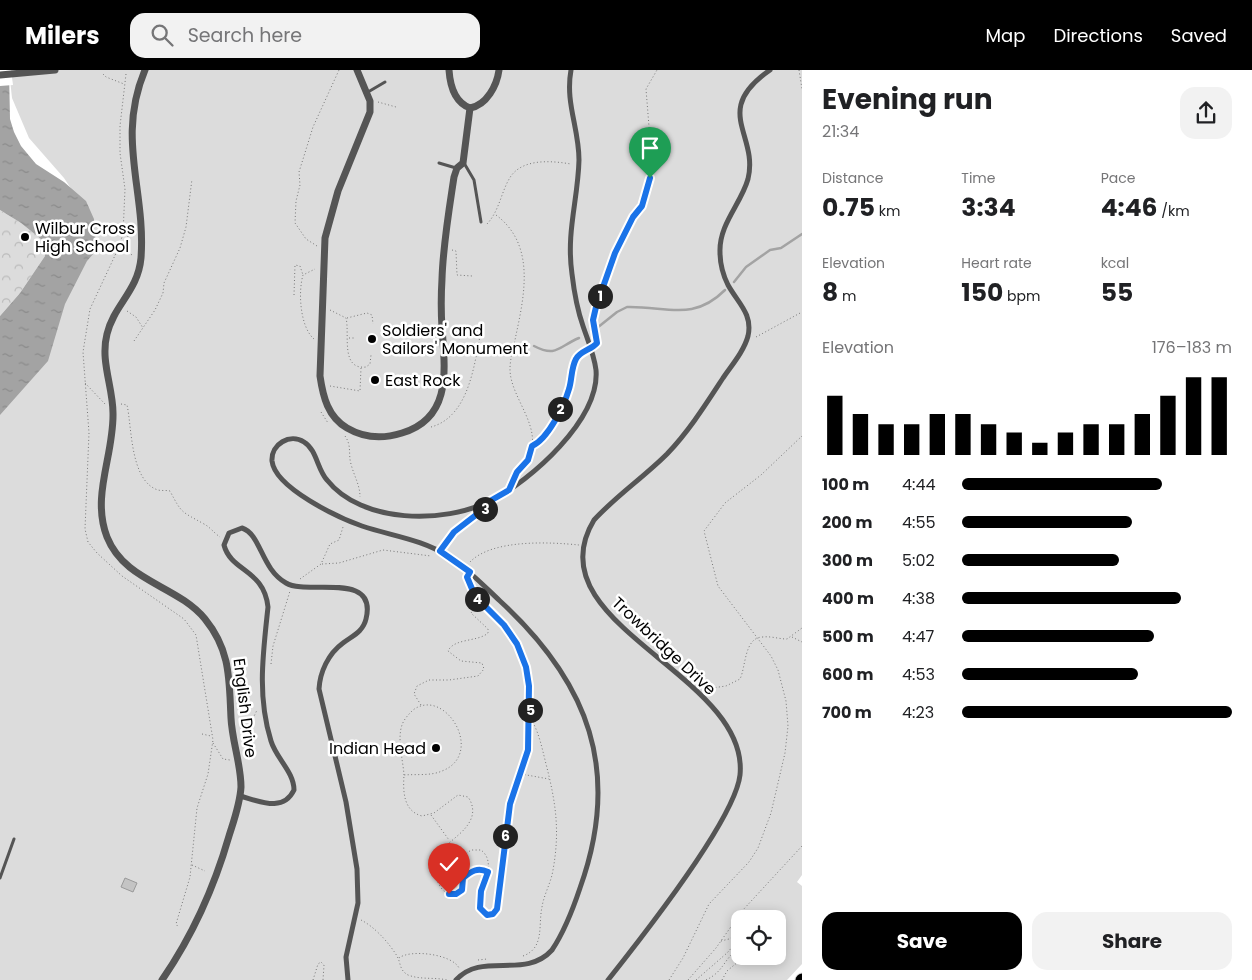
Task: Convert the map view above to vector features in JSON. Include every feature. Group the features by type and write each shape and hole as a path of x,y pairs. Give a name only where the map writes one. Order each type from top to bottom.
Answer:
{"street":[{"path":"0,75 55,70"},
{"name":"English Drive","path":"145,70 138,89 131,134 141,231 141,256 137,280 109,328 104,352 114,416 113,435 102,496 104,528 110,543 122,560 138,575 195,609 211,626 220,642 230,674 232,725 240,771 240,796 220,866 207,900 184,947 162,980"},
{"path":"357,70 370,101 368,118 338,191 324,248 322,309 322,388 325,402 335,418 350,430 375,437 397,435 420,424 440,401 444,384 442,276 450,206 457,168 463,163 470,108"},
{"path":"449,70 454,94 463,104 470,108"},
{"path":"470,108 485,99 496,82 499,70"},
{"path":"456,980 462,974 475,968 520,970 539,963 550,953 572,910 586,872 595,829 599,789 595,750 590,730 569,686 539,642 508,608 468,571 440,551 406,537 355,523 305,497 285,482 275,470 272,458 276,448 282,442 294,438 307,444 312,450 320,471 332,486 359,504 388,513 432,516 462,511 490,501 509,490 557,450 583,414 595,385 595,365 580,317 570,261 570,225 579,165 579,151 569,98 571,70"},
{"path":"748,338 748,315 725,279 720,243 723,232 745,186 749,172 747,150 740,122 741,108 753,84 770,70"},
{"name":"Trowbridge Drive","path":"608,980 691,867 725,813 737,788 740,766 733,736 721,717 602,606 588,583 584,564 585,546 590,528 599,515 646,474 680,438 735,360 748,338"},
{"path":"240,796 268,803 280,803 291,796 294,784 272,743 263,704 261,673 268,607 267,599 259,581 229,556 225,540 229,534 237,529 250,532 256,539 268,566 278,577 292,586 348,587 358,592 367,608 366,619 360,631 340,644 329,658 322,672 319,689 344,793 358,887 356,918 346,957 348,980"}],"lane":[{"path":"367,93 385,82"},
{"path":"438,163 457,168"},
{"path":"463,163 474,180 481,222"},
{"path":"0,878 14,839"}],"path":[{"path":"324,248 306,239 295,223 296,201 300,185 299,169 313,127 339,70"},
{"path":"532,446 544,437 551,428 569,389 574,361 597,343 594,314 615,253 648,190 652,164 646,92 647,85 657,70"},
{"path":"799,70 802,89"},
{"path":"103,74 106,78 124,84"},
{"path":"126,74 120,146 125,199 121,242 86,319 83,352 89,433 85,503 86,536 96,554 122,576 173,610 194,631 213,736 208,774 197,808 191,864 176,924 179,928"},
{"path":"370,101 396,107"},
{"path":"490,221 496,214 512,175 518,170 548,161 579,165"},
{"path":"134,342 159,302 164,283 180,248 186,227 192,179"},
{"path":"496,214 510,226 522,249 523,302 510,370 513,385 529,420 532,446 528,460 517,472 509,490"},
{"path":"141,231 129,234 125,242 128,252 141,256"},
{"path":"100,242 107,245 115,256"},
{"path":"107,245 125,242"},
{"path":"451,250 456,251 457,275 472,276"},
{"path":"294,295 295,265 300,266 303,275 302,314 307,333 316,344"},
{"path":"303,275 312,270 323,268"},
{"path":"120,308 136,317 143,328"},
{"path":"322,309 333,311 346,318 367,313 372,316 373,324"},
{"path":"748,338 758,336 802,312"},
{"path":"346,318 349,359 354,365 361,368 368,366 371,355"},
{"path":"420,424 429,427 439,424 457,407 468,384 480,336"},
{"path":"348,338 356,338"},
{"path":"339,386 360,391 361,368"},
{"path":"85,383 103,403 109,405"},
{"path":"118,404 127,405 134,454 147,481 156,489 170,491 174,503 184,514 204,524 225,540"},
{"path":"341,433 349,443 350,462 359,487 360,498"},
{"path":"669,980 683,958 709,904 754,856 771,814 785,753 788,713 778,670 771,656 756,639 718,586 704,531 725,503 761,475 802,436"},
{"path":"299,581 306,573 321,564 339,563 383,550 433,556 440,551 448,538 485,508 490,501"},
{"path":"321,564 330,544 338,540 344,524"},
{"path":"404,775 441,772 454,763 461,750 461,736 453,720 440,708 428,705 421,706 412,712 401,726 404,796 410,809 418,815 430,815 458,795 465,795 471,801 473,809 471,819 464,830 442,848 436,862 438,884 445,892 452,895 462,890 461,858 471,850 476,849 484,853 488,861 488,872 479,901 482,912 487,915 493,914 498,906 510,804 528,750 530,717 528,675 522,652 504,625 475,596 468,582 468,571 478,555 497,548 546,543 585,546"},
{"path":"270,667 274,646 292,586"},
{"path":"421,706 414,694 418,686 425,681 478,676 483,673 482,663 460,661 449,653 448,649 457,644 482,638 488,633 489,630 471,613 480,601"},
{"path":"689,686 693,683 702,688 717,689 740,679 750,646 756,639 764,637 780,639 792,637 802,628"},
{"path":"792,637 802,642"},
{"path":"244,758 249,727 257,710"},
{"path":"519,958 532,952 538,942 541,909 553,870 558,825 550,779 539,735 530,717"},
{"path":"202,734 213,736"},
{"path":"212,743 223,759 231,760"},
{"path":"520,774 550,779"},
{"path":"430,815 449,841"},
{"path":"688,980 721,941 742,911 802,846"},
{"path":"191,864 205,871"},
{"path":"463,878 478,869 488,872"},
{"path":"356,918 376,931 398,958 398,965 406,973 419,978 447,980"},
{"path":"721,941 731,938"},
{"path":"696,980 731,948"},
{"path":"398,958 411,954 447,958 457,964 462,974"},
{"path":"706,980 716,975 731,955"},
{"path":"475,968 477,961 488,959"},
{"path":"313,980 320,962 324,966 323,980"},
{"path":"722,980 727,971 734,965"}],"green space":[{"path":"9,70 802,70 802,875 797,882 802,886 802,964 787,980 0,980 0,375 80,202 64,178 29,138 12,98"},
{"name":"Wilbur Cross High School","path":"0,210 21,223 42,240 45,256 20,293 0,316"}],"water":[{"path":"0,70 9,70 10,119 21,146 36,164 64,182 86,201 94,219 96,245 94,253 87,261 65,304 48,361 0,415 0,316 20,293 45,256 42,240 21,223 0,210"}],"pier":[{"path":"0,70 11,70 13,85 0,86"}],"building":[{"path":"125,878 137,883 133,892 121,887"}],"waterway":[{"path":"734,282 746,267 770,250 781,248 802,234"},
{"path":"597,328 617,312 627,307 667,310 690,309 702,306 725,290"},
{"path":"534,346 553,351 579,338"}],"place":[{"name":"Wilbur Cross High School","path":"25,237"},
{"name":"Soldiers' and Sailors' Monument","path":"372,339"},
{"name":"East Rock","path":"375,380"},
{"name":"Indian Head","path":"436,748"}],"route":[{"path":"449,894 452,895 460,892 464,886 463,878 475,870 481,869 488,872 481,891 480,908 487,915 493,914 497,909 500,897 504,842 510,804 528,750 530,732 529,686 522,652 511,634 471,590 467,577 470,572 440,551 444,543 454,532 485,508 490,501 509,490 513,478 528,460 532,446 539,442 551,428 569,389 574,361 583,352 597,343 593,320 596,307 615,253 633,217 642,206 650,178"}]}
